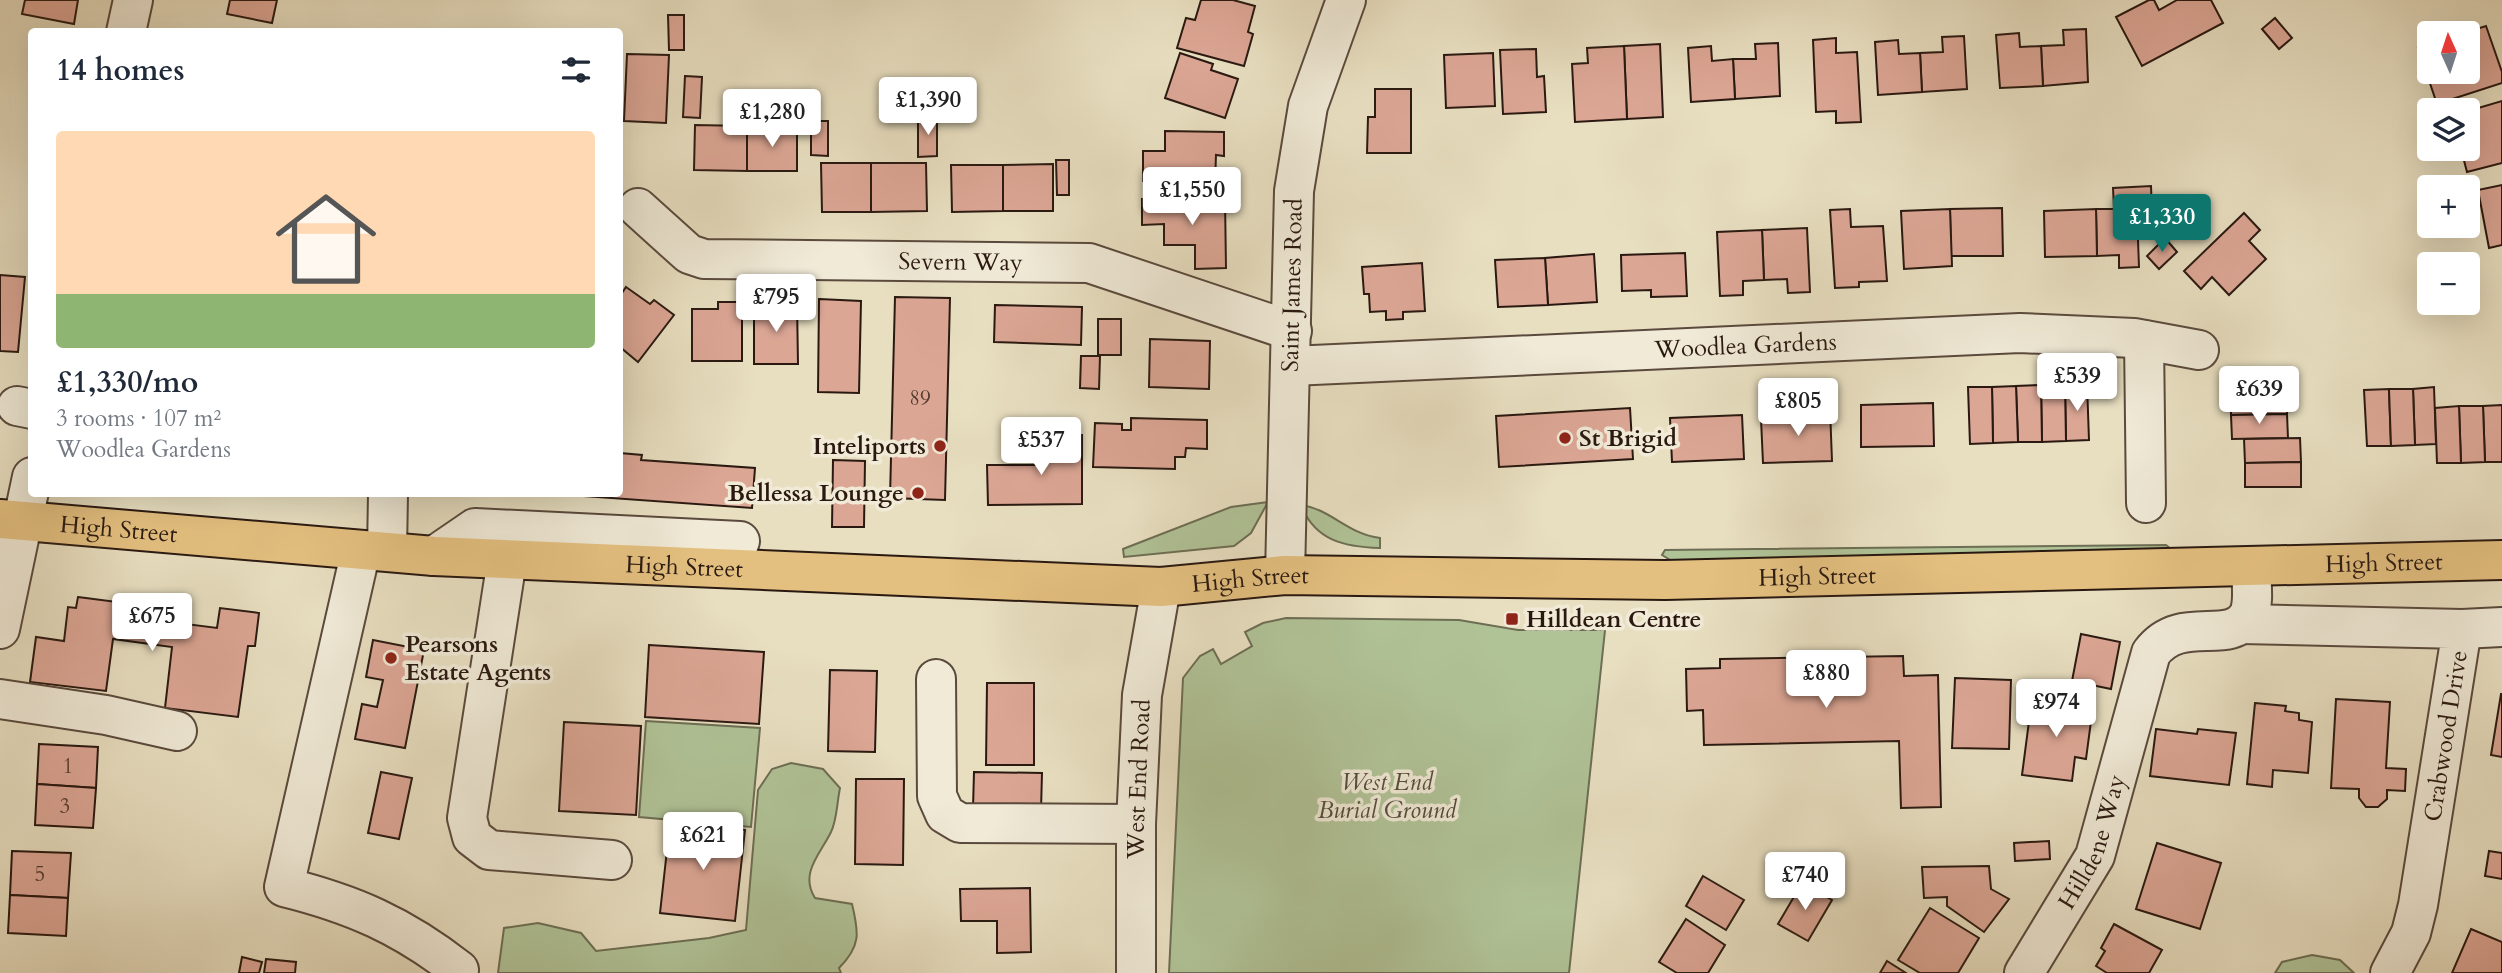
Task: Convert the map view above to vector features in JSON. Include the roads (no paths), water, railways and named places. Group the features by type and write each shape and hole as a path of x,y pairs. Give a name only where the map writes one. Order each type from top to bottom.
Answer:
{"main road":[{"name":"High Street","path":"11,520 434,556 1161,587 1284,575 1665,580 2502,560"}],"street":[{"path":"127,28 133,0"},
{"name":"Saint James Road","path":"1284,575 1294,191 1304,127 1319,70 1346,0"},
{"name":"Severn Way","path":"638,208 689,254 704,259 1089,263 1292,348"},
{"name":"Woodlea Gardens","path":"1292,348 2020,318 2199,350"},
{"path":"2144,340 2146,503"},
{"path":"0,629 11,520 28,485"},
{"path":"387,497 284,887 338,900 386,921 459,970"},
{"path":"434,556 475,528 740,541 730,568"},
{"path":"507,560 467,818 472,837 489,850 612,860"},
{"path":"2241,624 2248,615 2252,602 2251,567"},
{"name":"West End Road","path":"1136,973 1136,824 1142,695 1161,587"},
{"name":"Crabwood Drive","path":"2241,624 2462,629 2418,905 2411,933 2390,973"},
{"name":"Hilldene Way","path":"2024,973 2095,856 2151,653 2158,643 2173,634 2217,631 2241,624"},
{"path":"2462,629 2502,627"},
{"path":"936,679 937,796 946,814 960,823 1136,824"},
{"path":"0,699 106,715 177,731"}],"place":[{"name":"St Brigid","path":"1565,438"},
{"name":"Inteliports","path":"940,446"},
{"name":"Bellessa Lounge","path":"918,493"},
{"name":"Hilldean Centre","path":"1512,619"},
{"name":"Pearsons Estate Agents","path":"391,658"}],"park label":[{"name":"West End Burial Ground","path":"1387,796"}]}
